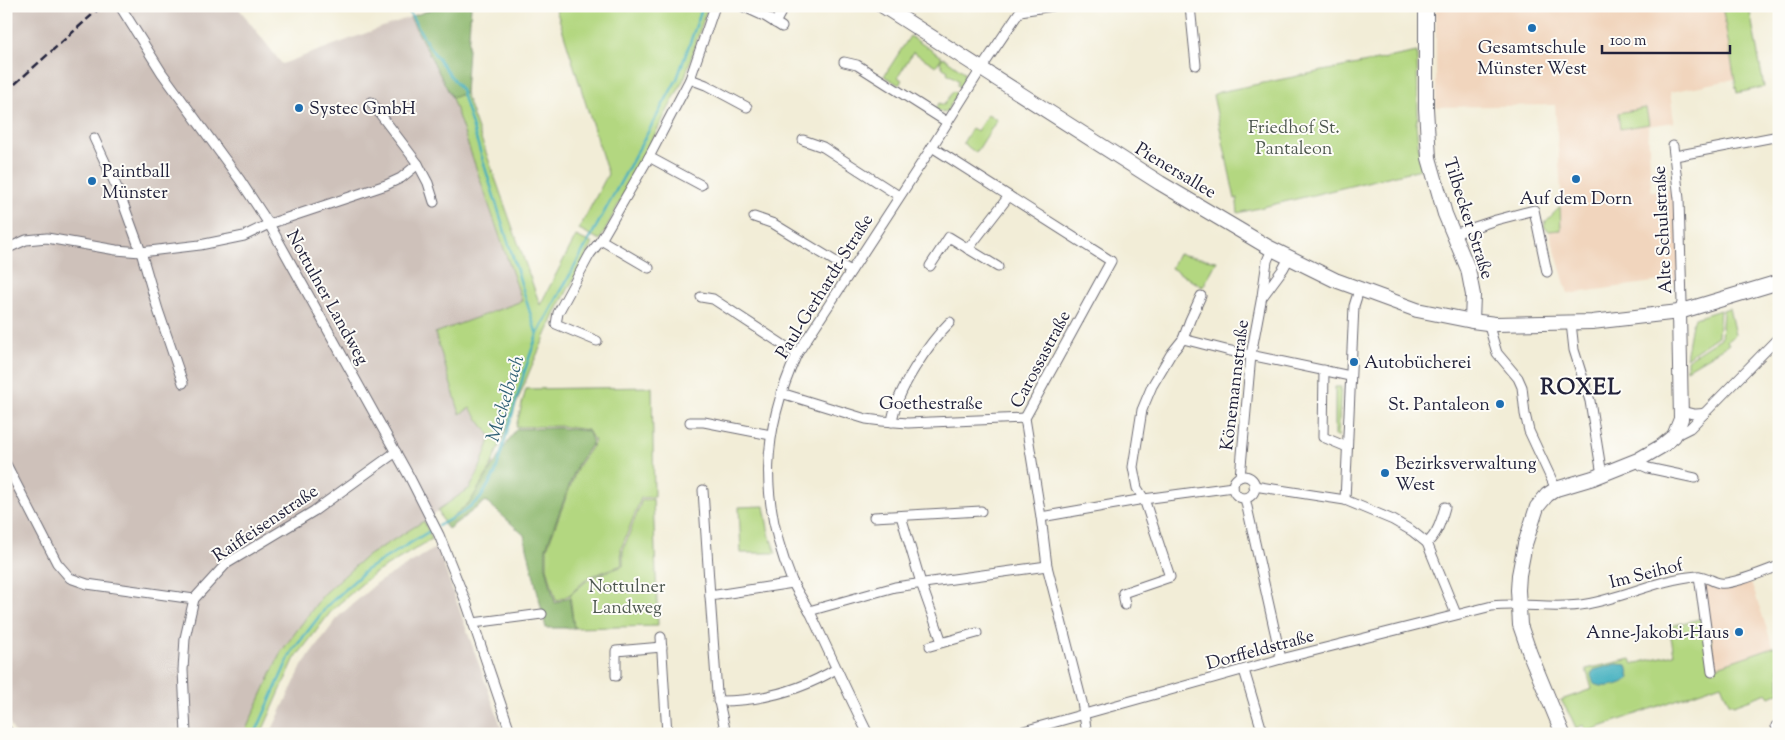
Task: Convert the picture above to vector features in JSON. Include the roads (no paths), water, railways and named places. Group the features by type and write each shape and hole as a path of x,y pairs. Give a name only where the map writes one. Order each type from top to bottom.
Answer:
{"main road":[{"name":"Pienersallee","path":"883,6 1160,183 1272,249 1335,280 1417,310 1488,323 1571,323 1679,312 1779,282"},
{"name":"Tilbecker Straße","path":"1426,6 1427,139 1429,158 1437,188 1465,262 1474,305 1472,321"},
{"path":"1563,734 1520,625 1518,575 1530,525 1537,507 1547,495 1556,489 1602,475 1638,460 1662,446 1674,436 1681,419 1679,312"}],"street":[{"name":"Nottulner Landweg","path":"120,6 159,69 240,180 269,224 396,452 439,535 473,623 511,734"},
{"path":"597,341 556,324 558,313 590,254 601,240 649,156 690,79 715,6"},
{"path":"742,6 778,25 781,12"},
{"name":"Paul-Gerhardt-Straße","path":"868,734 810,611 793,583 772,518 768,470 771,435 781,393 797,354 1020,11 1053,6"},
{"path":"1190,6 1196,66"},
{"path":"844,62 856,65 947,122"},
{"path":"690,79 747,106"},
{"path":"371,102 418,164 434,202"},
{"path":"1675,156 1779,136"},
{"path":"94,138 119,192 141,252 158,310 183,383"},
{"path":"803,140 823,147 899,196"},
{"name":"Alte Schulstraße","path":"1673,146 1680,199 1682,303 1679,312"},
{"name":"Carossastraße","path":"932,147 1111,261 1025,418 1041,517 1046,566 1082,702 1087,734"},
{"path":"649,156 701,185"},
{"path":"6,249 26,240 47,238 116,250 141,252 218,242 244,236 269,224 386,185 401,178 418,164"},
{"path":"968,249 1009,196"},
{"path":"1454,234 1534,210 1547,272"},
{"path":"754,217 774,224 851,271"},
{"path":"930,266 949,237 998,267"},
{"path":"601,240 649,268"},
{"name":"Könemannstraße","path":"1240,477 1251,354 1267,261 1272,249"},
{"name":"Könemannstraße","path":"1262,296 1283,270 1289,258"},
{"path":"1345,500 1354,306 1359,290"},
{"path":"1125,605 1123,592 1170,577 1144,499 1137,488 1133,467 1142,410 1171,354 1183,339 1201,296"},
{"path":"700,298 713,299 797,354"},
{"path":"892,422 895,409 910,378 937,334 950,322"},
{"path":"1488,323 1497,353 1518,378 1522,387 1529,431 1556,489"},
{"path":"1571,323 1574,350 1590,400 1602,475"},
{"path":"1674,436 1690,428 1779,337"},
{"path":"1183,339 1350,376"},
{"path":"1324,370 1323,437 1347,447"},
{"name":"Goethestraße","path":"781,393 866,419 892,422 1025,418"},
{"path":"1681,410 1696,415 1705,413"},
{"path":"690,422 704,422 771,435"},
{"name":"Raiffeisenstraße","path":"186,734 183,670 185,638 194,599 226,564 314,511 396,452"},
{"path":"1638,460 1641,465 1648,468 1695,478"},
{"path":"6,464 57,563 70,578 86,584 194,599"},
{"path":"1240,477 1250,478 1254,486 1251,494 1245,498 1236,495 1233,487 1235,481 1240,477"},
{"path":"1254,486 1345,500 1393,520 1412,531 1427,543 1456,614"},
{"path":"1041,517 1144,499 1233,487"},
{"path":"703,490 718,701 726,734"},
{"path":"1245,498 1281,659"},
{"path":"1427,543 1438,530 1445,506"},
{"path":"874,517 981,511"},
{"path":"901,516 921,583 942,642"},
{"path":"810,611 895,587 1046,566"},
{"name":"Im Seihof","path":"1518,605 1568,607 1610,599 1659,584 1699,576 1720,583 1732,582 1779,566"},
{"path":"1699,576 1712,672"},
{"path":"710,596 793,583"},
{"name":"Dorffeldstraße","path":"1013,734 1281,659 1456,614 1492,606 1518,605"},
{"path":"473,623 542,614"},
{"path":"930,646 977,633"},
{"path":"661,637 668,734"},
{"path":"616,676 616,651 662,648"},
{"path":"718,701 754,699 795,690 819,680 836,669"},
{"path":"1244,670 1263,734"},
{"path":"6,729 9,734"}],"water":[{"path":"1616,664 1627,665 1630,678 1613,686 1594,684 1591,675 1594,670"}],"waterway":[{"path":"406,6 428,45 461,90 537,335"},
{"name":"Meckelbach","path":"438,526 463,512 480,499 495,474 537,335 677,79 703,6"},
{"name":"Meckelbach","path":"255,734 291,653 327,606 366,570 433,529"}],"railway":[{"path":"6,92 102,6"}],"place":[{"name":"Gesamtschule Münster West","path":"1532,28"},
{"name":"Systec GmbH","path":"299,108"},
{"name":"Auf dem Dorn","path":"1576,179"},
{"name":"Paintball Münster","path":"92,181"},
{"name":"Autobücherei","path":"1354,362"},
{"name":"St. Pantaleon","path":"1500,404"},
{"name":"Bezirksverwaltung West","path":"1385,473"},
{"name":"Anne-Jakobi-Haus","path":"1739,632"}],"district":[{"name":"ROXEL","path":"1581,386"}],"park label":[{"name":"Friedhof St. Pantaleon","path":"1294,137"}]}
